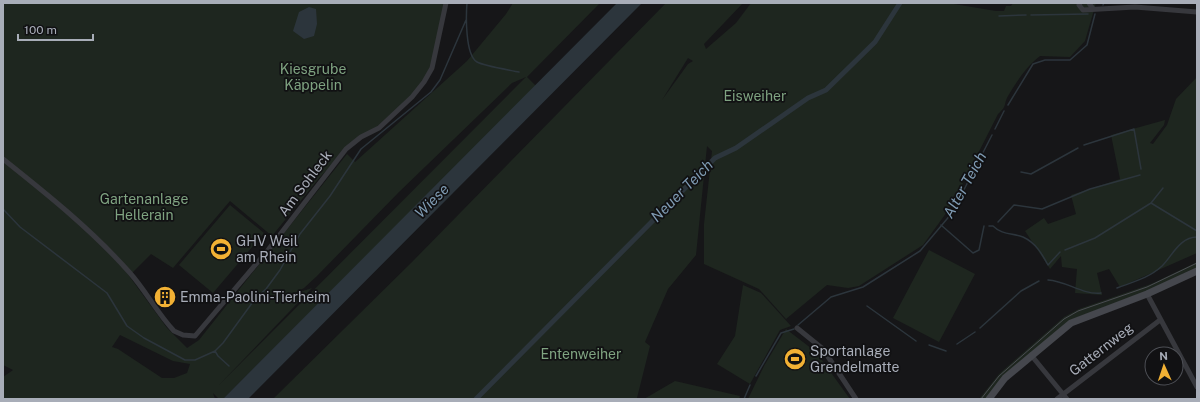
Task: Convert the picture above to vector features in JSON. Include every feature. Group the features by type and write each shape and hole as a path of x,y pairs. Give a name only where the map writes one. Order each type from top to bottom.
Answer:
{"main road":[{"path":"989,399 1005,378 1064,327 1076,320 1146,294 1197,271"}],"street":[{"name":"Am Sohleck","path":"3,159 46,193 132,274 174,331 183,336 195,336 268,250 346,149 362,137 379,128 412,97 424,82 432,68 446,3"},
{"path":"1080,3 1079,5 1083,10 1135,7 1197,12"},
{"path":"1089,3 1093,9"},
{"path":"1146,294 1197,387"},
{"name":"Gatternweg","path":"1057,399 1160,320"},
{"path":"797,328 823,348 856,399"},
{"path":"1031,355 1067,399"}],"green space":[{"path":"3,3 446,3 434,58 424,82 390,118 361,137 320,177 272,236 230,201 173,268 151,254 131,274 124,269 167,328 187,348 199,340 347,154 355,162 467,61 506,14 513,3 600,3 527,77 536,86 223,399 219,399 213,393 215,399 3,399 3,377 13,370 3,365","holes":["526,77 226,378 218,386 312,288 291,295 304,288 317,276 399,192 512,83","120,335 173,361 190,364 187,373 174,378 162,378 118,349 112,347"]},
{"path":"666,3 743,3 704,44 706,49 736,23 751,3 948,3 1004,11 1006,6 1011,6 1013,3 1096,3 1085,41 1070,57 1040,56 1030,65 1018,80 1008,96 1004,107 998,114 952,205 923,245 859,286 848,288 827,285 786,319 759,289 704,264 704,224 712,151 707,146 696,255 668,289 645,342 650,346 637,398 642,399 273,399 412,262","holes":["688,58 693,61 688,64 662,100"]},
{"path":"1197,77 1197,253 1120,287 1109,269 1097,273 1102,295 1075,293 1077,269 1062,267 1061,256 1050,269 1025,231 1044,218 1048,224 1076,214 1071,195 1120,179 1111,135 1165,120 1164,125 1150,143 1153,144 1167,125 1176,99"},
{"name":"GHV Weil am Rhein","path":"230,205 264,233 213,293 179,265"},
{"path":"929,250 975,274 939,342 893,318"},
{"path":"1197,262 1197,267 1145,292 1070,320 1016,366 986,399 979,399 999,374 1064,317 1079,309 1151,284"},
{"path":"743,285 761,293 791,326 780,330 750,384 717,364 735,336"},
{"name":"Sportanlage Grendelmatte","path":"786,329 816,352 850,399 748,399 764,366"},
{"path":"675,381 740,396 739,399 644,399"}],"water":[{"name":"Wiese","path":"617,3 642,3 248,399 223,399"},
{"path":"309,7 316,9 317,24 314,36 304,39 293,31 299,12"}],"waterway":[{"path":"467,3 467,34 470,52 473,58 477,62 485,65 519,72"},
{"name":"Neuer Teich","path":"476,399 715,158 736,148 808,98 826,90 875,42 900,3"},
{"path":"1031,15 1088,14"},
{"name":"Alter Teich","path":"1008,105 1033,64 1045,60 1070,60 1087,45 1095,14"},
{"path":"999,16 1026,15"},
{"path":"229,366 218,356 215,351 223,343 255,299 266,289 280,270 300,234 330,196 361,149 431,92 440,80 466,20"},
{"name":"Alter Teich","path":"995,129 1004,111"},
{"path":"1084,145 1134,129 1141,169"},
{"name":"Alter Teich","path":"798,325 831,297 863,287 920,251 952,213 992,135"},
{"path":"1021,172 1031,174 1078,148"},
{"path":"998,222 1014,205 1042,209 1090,189 1140,175"},
{"path":"1151,203 1163,188"},
{"path":"1065,250 1095,238 1151,203 1197,231"},
{"path":"3,209 20,227 107,293 127,326 144,338 185,360 195,360 215,351"},
{"path":"941,225 973,253 979,250 984,226"},
{"path":"989,226 993,226 1000,231 1028,239 1038,249 1048,265 1060,252"},
{"path":"1117,288 1152,274 1162,266 1181,244 1186,240 1197,237"},
{"path":"1048,280 1062,283 1087,292 1101,293"},
{"path":"980,328 1021,291 1039,281"},
{"path":"867,306 916,341"},
{"name":"Alter Teich","path":"756,376 781,333 794,329"},
{"path":"957,344 975,332"},
{"path":"929,345 946,351"},
{"name":"Alter Teich","path":"744,399 750,385"}],"tram line":[{"path":"981,399 999,376 1064,319 1078,311 1147,287 1197,263"}],"place":[{"name":"GHV Weil am Rhein","path":"221,249"},
{"name":"Emma-Paolini-Tierheim","path":"165,297"},
{"name":"Sportanlage Grendelmatte","path":"795,359"}],"park label":[{"name":"Kiesgrube Käppelin","path":"313,78"},
{"name":"Eisweiher","path":"755,96"},
{"name":"Gartenanlage Hellerain","path":"144,208"},
{"name":"Entenweiher","path":"581,354"}]}
